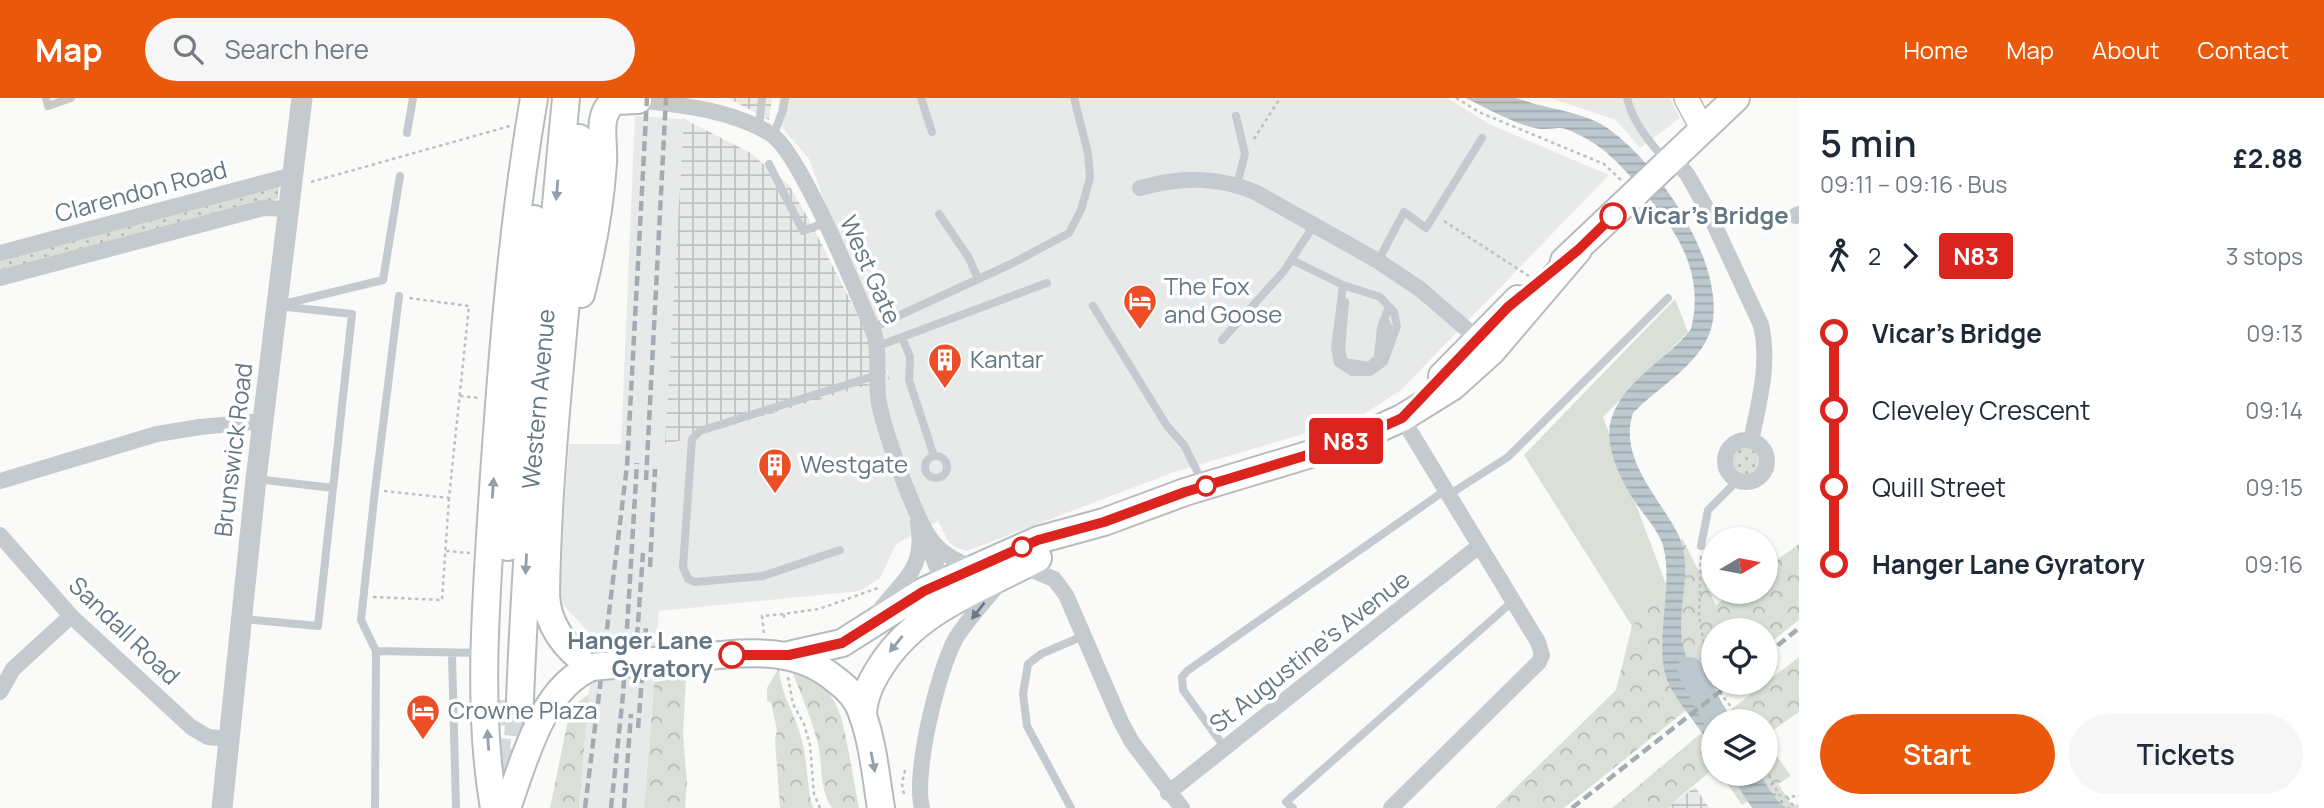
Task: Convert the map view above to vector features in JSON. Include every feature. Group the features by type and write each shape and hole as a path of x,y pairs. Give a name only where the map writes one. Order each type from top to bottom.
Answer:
{"main road":[{"path":"494,808 486,709 485,653 502,346 534,98"},
{"name":"Western Avenue","path":"544,98 510,517 511,700 566,98"},
{"path":"582,98 552,481 547,601 551,619 561,639 592,667"},
{"path":"1686,98 1702,128"},
{"path":"1484,344 1666,163 1736,98"},
{"path":"561,377 592,252 604,162 603,119 610,104 615,101 638,100"},
{"path":"863,716 872,679 894,646 946,592 974,568 1038,540 1104,522 1205,486 1314,453 1402,418 1452,387 1508,307 1578,250"},
{"path":"789,665 842,643 869,624 946,592 1015,569 1104,522"},
{"path":"507,808 547,708 567,684 592,667 687,657 766,653 789,665 821,668 838,681 856,701 863,716 881,808"}],"street":[{"name":"Brunswick Road","path":"222,808 256,479 302,98"},
{"path":"638,100 725,114 766,132"},
{"name":"West Gate","path":"766,132 789,154 807,186 872,328 878,346 877,375 884,423 916,510 932,541 948,555 974,568"},
{"path":"1666,163 1687,174 1707,209 1761,325 1765,374 1751,441"},
{"path":"1140,188 1162,182 1193,179 1237,185 1264,197 1378,261 1420,289 1484,344"},
{"name":"Clarendon Road","path":"0,253 293,181"},
{"name":"Clarendon Road","path":"0,278 263,208 289,209"},
{"path":"1391,808 1539,662 1542,655 1541,648 1402,418"},
{"path":"0,481 157,434 264,421"},
{"path":"1751,441 1765,452 1766,468 1762,476 1754,481 1737,481 1726,470 1726,454 1736,442 1751,441"},
{"name":"West Gate","path":"869,624 911,574 918,560 916,510"},
{"name":"Sandall Road","path":"0,535 71,616 191,727 208,737 229,739"},
{"name":"West Gate","path":"932,541 932,555 946,592"},
{"name":"St Augustine's Avenue","path":"1168,793 1479,546"},
{"path":"922,808 920,781 925,739 950,652 957,638 1015,569 1054,579 1066,595 1126,732 1168,793 1182,808"},
{"path":"0,692 13,669 71,616"}],"lane":[{"path":"46,98 48,106 71,98"},
{"path":"407,133 413,98"},
{"path":"762,98 766,132"},
{"path":"766,132 783,110 785,98"},
{"path":"921,98 932,132"},
{"path":"872,328 1044,248 1069,233 1081,210 1090,178 1088,153 1074,98"},
{"path":"1628,98 1631,112 1642,133 1666,163"},
{"path":"1236,116 1244,154 1237,185"},
{"path":"1378,261 1404,212 1426,228 1482,138"},
{"path":"769,164 803,232 824,223"},
{"path":"278,306 383,281 400,176"},
{"path":"939,214 969,258 978,279"},
{"path":"1222,341 1292,260 1314,225"},
{"path":"1292,260 1343,285 1380,297 1394,312 1397,326 1384,362 1370,372 1352,372 1338,363 1335,348 1343,285"},
{"path":"878,346 1047,283"},
{"path":"1343,285 1346,311 1341,350 1344,362 1369,366 1378,358 1389,329 1385,320 1388,307"},
{"path":"375,808 376,651 361,620 399,296"},
{"path":"1225,747 1183,690 1182,677 1186,671 1448,492 1507,457 1668,298"},
{"path":"241,619 318,626 352,314 278,306"},
{"path":"1093,306 1167,426 1184,445 1205,486"},
{"path":"902,337 910,358 909,380 934,456"},
{"path":"841,550 763,576 695,582 688,579 684,567 692,439 700,431 877,375"},
{"path":"256,479 333,488"},
{"path":"1705,527 1709,510 1737,481"},
{"path":"1293,808 1286,802 1513,601"},
{"path":"1071,808 1027,726 1023,694 1028,664 1041,654 1083,636"},
{"path":"376,651 485,653"},
{"path":"452,654 456,808"}],"path":[{"path":"1244,154 1280,98"},
{"path":"1456,98 1481,113 1604,164 1633,197"},
{"path":"293,181 503,128"},
{"path":"1434,215 1538,282"},
{"path":"364,597 442,600 449,498 469,306 399,296"},
{"path":"460,396 474,397"},
{"path":"375,490 449,498"},
{"path":"1701,546 1699,617 1711,681 1733,709"},
{"path":"446,551 461,552"},
{"path":"762,616 784,616 819,609 872,592 882,586"},
{"path":"789,665 793,704 804,724 810,746 814,794 820,808"},
{"path":"1775,786 1779,794 1787,797 1799,796"},
{"path":"1787,797 1795,808"}],"shaded area":[{"path":"728,98 772,98 769,120"},
{"path":"780,98 1447,98 1491,125 1609,175 1401,390 1358,418 1174,472 967,551 948,541 938,521 896,544 880,578 860,591 659,611 644,808 579,808 594,638 558,599 569,444 621,444 635,116 684,119 666,445 890,379 809,159 776,120"},
{"path":"1466,98 1515,98 1597,122 1618,136 1641,158 1663,186 1684,216 1700,249 1710,281 1714,311 1708,337 1684,369 1633,413 1630,430 1636,461 1683,547 1685,575 1681,632 1686,657 1701,680 1701,693 1681,662 1681,671 1705,709 1701,709 1701,731 1666,677 1662,645 1666,590 1665,555 1661,540 1637,505 1615,462 1609,430 1617,406 1625,393 1691,329 1694,289 1691,270 1676,236 1654,204 1620,165 1596,144 1566,129 1533,128"},
{"path":"1550,98 1670,98 1680,118 1640,148 1616,120"},
{"path":"684,119 749,152 789,185 890,379 665,445"},
{"path":"1702,695 1714,695 1726,709 1714,709"},
{"path":"1738,786 1767,786 1786,808 1752,808"},
{"path":"1695,787 1709,808 1667,808"}],"green space":[{"path":"279,184 278,199 0,273 0,259"},
{"path":"1675,299 1688,332 1603,417 1667,587 1632,626 1524,455"},
{"path":"1746,448 1755,452 1759,461 1755,470 1746,474 1737,470 1733,461 1737,452"},
{"path":"1682,538 1701,575 1701,604 1778,604 1778,559 1799,544 1799,620 1778,637 1778,618 1701,618 1701,695 1705,695 1564,808 1495,808 1616,690 1632,626 1667,587"},
{"path":"1799,657 1799,712 1778,727 1778,709 1732,709 1750,695 1778,695 1778,673"},
{"path":"779,668 782,686 803,746 813,808 780,808 775,740 777,730 771,702 767,701 767,688"},
{"path":"792,671 817,683 833,700 838,710 859,808 832,808 828,801 816,735"},
{"path":"686,677 683,735 687,782 685,808 644,808 654,682"},
{"path":"589,694 579,808 550,808 569,715 574,705"},
{"path":"1701,733 1701,779 1667,808 1612,808"},
{"path":"1778,758 1791,776 1778,784"},
{"path":"1778,784 1791,804 1799,805 1799,808 1765,808 1755,797"},
{"path":"1729,786 1774,786 1742,805"}],"waterway":[{"path":"1690,670 1711,709"}],"tunnel":[{"path":"496,764 501,700"},
{"path":"514,775 520,700"}],"railway":[{"path":"585,808 627,466 647,98"},
{"path":"646,480 666,98"},
{"path":"611,808 623,695 637,463"},
{"path":"650,567 655,469"},
{"path":"637,637 643,553"},
{"path":"638,728 646,627"},
{"path":"1778,645 1799,628"},
{"path":"1572,808 1715,695"},
{"path":"624,808 631,714"}],"bus line":[{"name":"N83","path":"732,655 789,655 831,647 850,639 869,624 924,591 1038,540 1104,522 1185,492 1314,453 1402,418 1508,307 1578,250 1613,216"}],"place":[{"name":"Vicar's Bridge","path":"1613,216"},
{"name":"The Fox and Goose","path":"1140,331"},
{"name":"Kantar","path":"945,390"},
{"name":"Westgate","path":"775,495"},
{"name":"Hanger Lane Gyratory","path":"732,655"},
{"name":"Crowne Plaza","path":"423,741"}]}
